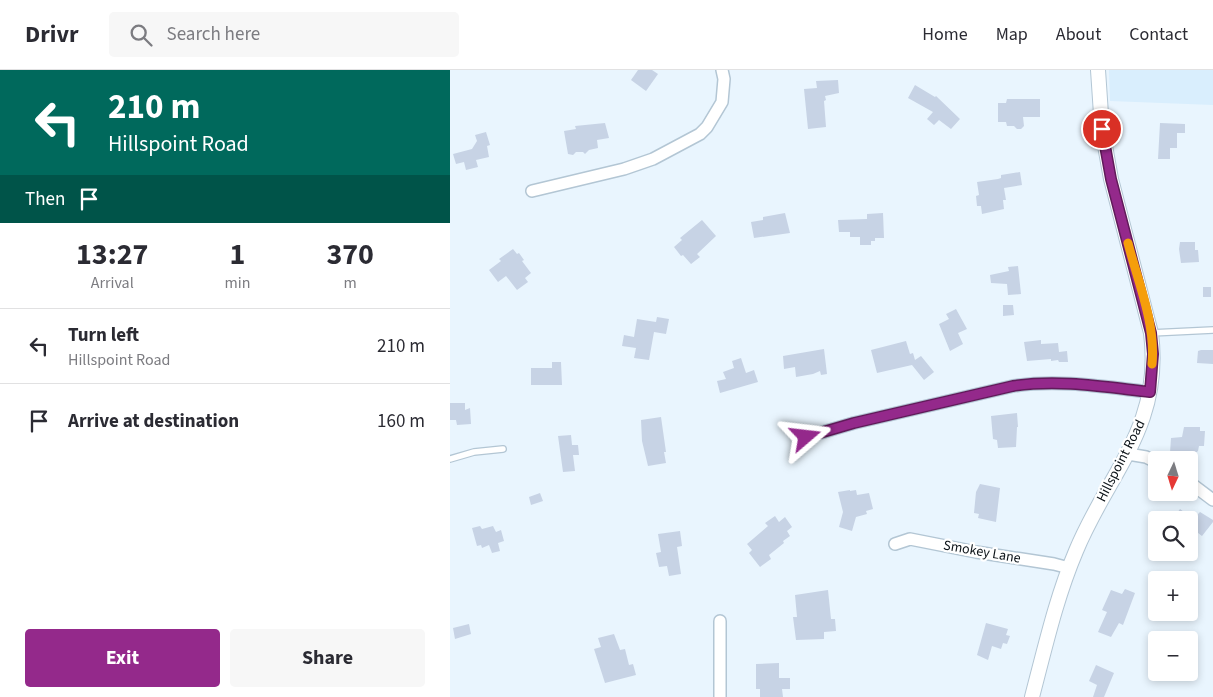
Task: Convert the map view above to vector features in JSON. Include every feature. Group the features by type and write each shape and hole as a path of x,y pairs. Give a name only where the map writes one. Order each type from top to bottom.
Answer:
{"street":[{"path":"532,191 624,170 653,158 700,134 722,102 724,78 722,70"},
{"name":"Hillspoint Road","path":"1032,697 1069,568 1082,536 1128,454 1141,424 1150,392 1153,354 1151,333 1111,179 1102,129 1098,70"},
{"path":"806,437 863,420 1036,382 1150,392"},
{"path":"1128,454 1148,458"},
{"path":"1198,489 1213,500"},
{"name":"Smokey Lane","path":"895,544 910,539 1069,568"},
{"path":"720,621 720,697"}],"lane":[{"path":"1151,333 1213,330"},
{"path":"450,459 474,452 503,449"}],"shaded area":[{"path":"1109,70 1213,70 1213,105 1110,101"}],"building":[{"path":"638,70 652,70 658,74 646,91 631,80"},
{"path":"838,80 839,93 825,96 826,127 808,129 804,89 817,88 816,81"},
{"path":"915,85 936,96 960,119 951,129 939,120 934,125 927,119 933,112 908,98"},
{"path":"1007,99 1040,99 1040,117 1023,117 1024,126 1021,129 1007,126 1006,122 998,122 998,103 1006,103"},
{"path":"605,123 609,138 597,140 598,148 589,150 585,154 583,152 576,152 573,155 568,154 564,131 576,129 575,126"},
{"path":"1160,123 1185,124 1185,133 1177,133 1177,148 1170,148 1170,159 1158,159"},
{"path":"486,132 490,145 487,146 489,157 476,160 478,167 466,170 464,162 456,164 453,154 472,149 477,141 475,135"},
{"path":"1020,172 1022,185 1004,188 1006,200 1003,200 1004,209 982,214 981,206 977,206 976,196 979,195 977,182 998,179 1001,178 1001,175"},
{"path":"785,213 790,233 754,238 751,222 763,220 763,217"},
{"path":"883,213 884,238 875,238 875,241 871,241 871,245 860,245 860,237 850,237 850,232 839,232 838,220 867,219 867,214"},
{"path":"702,220 716,236 697,254 700,257 691,264 674,247 682,240 680,238"},
{"path":"1180,242 1195,242 1195,250 1198,250 1199,262 1181,263"},
{"path":"513,249 517,254 519,253 524,260 522,261 531,273 525,278 528,282 517,290 506,276 498,282 489,270 501,261 499,259"},
{"path":"1018,266 1021,294 1008,295 1007,284 991,283 990,275 1009,271 1008,267"},
{"path":"1203,287 1211,287 1211,297 1203,297"},
{"path":"1003,305 1013,305 1014,315 1003,316"},
{"path":"956,309 967,329 958,333 963,344 950,351 939,324 949,319 946,314"},
{"path":"657,317 669,319 666,334 654,332 649,360 634,358 636,348 622,346 624,335 634,337 637,319 656,322"},
{"path":"1041,340 1041,344 1058,343 1059,352 1067,351 1068,362 1051,361 1051,359 1027,361 1024,342"},
{"path":"906,341 910,354 913,353 915,360 921,356 934,372 924,380 912,365 877,373 871,350"},
{"path":"824,349 827,374 821,375 820,371 796,377 795,367 784,369 783,356"},
{"path":"1213,350 1213,364 1197,363 1198,351"},
{"path":"741,358 746,373 754,370 758,382 720,393 717,381 726,379 723,372 734,368 732,361"},
{"path":"552,362 561,362 562,385 531,385 531,368 552,368"},
{"path":"450,403 465,403 465,410 470,408 471,424 457,425 456,420 450,420"},
{"path":"1017,413 1016,447 998,448 997,440 993,439 991,416"},
{"path":"661,417 666,463 648,466 642,441 641,420"},
{"path":"1184,427 1200,427 1200,431 1205,431 1204,446 1199,446 1198,451 1170,451 1171,438 1182,437"},
{"path":"571,435 572,445 578,445 579,455 573,455 575,471 563,472 558,436"},
{"path":"980,484 1000,488 996,522 978,518 979,514 974,513 976,492"},
{"path":"856,490 857,495 869,493 873,509 866,511 867,514 856,517 852,531 839,527 843,512 838,492"},
{"path":"540,493 543,501 531,505 529,497"},
{"path":"1200,512 1213,520 1202,536 1198,533 1198,514"},
{"path":"775,516 779,522 785,517 792,527 787,531 790,536 769,555 771,559 760,567 749,553 752,550 747,544 768,526 765,523"},
{"path":"480,526 482,529 493,526 496,532 501,530 504,541 498,543 500,551 492,553 489,545 482,548 481,545 477,546 472,528"},
{"path":"680,531 682,546 677,547 681,574 669,576 667,566 659,567 656,553 661,552 658,534"},
{"path":"1125,589 1135,593 1123,625 1119,623 1111,637 1098,632 1107,612 1102,610 1111,590 1122,594"},
{"path":"828,590 831,619 835,619 836,631 824,632 824,639 796,640 793,617 797,617 795,595"},
{"path":"986,623 1008,629 1006,635 1010,636 1007,644 1003,643 1001,649 992,646 988,660 977,655"},
{"path":"469,624 471,634 455,639 453,628"},
{"path":"614,634 620,650 625,649 629,665 633,664 636,675 605,683 594,649 601,647 598,638"},
{"path":"779,663 779,678 790,678 790,689 782,689 783,697 760,697 760,689 756,689 756,664"},
{"path":"1096,665 1114,673 1104,697 1093,697 1097,685 1089,681"}],"slow traffic":[{"path":"1128,243 1151,333 1152,364"}],"route":[{"path":"806,437 854,423 1036,382 1150,392 1153,354 1151,333 1111,179 1102,129"}]}
